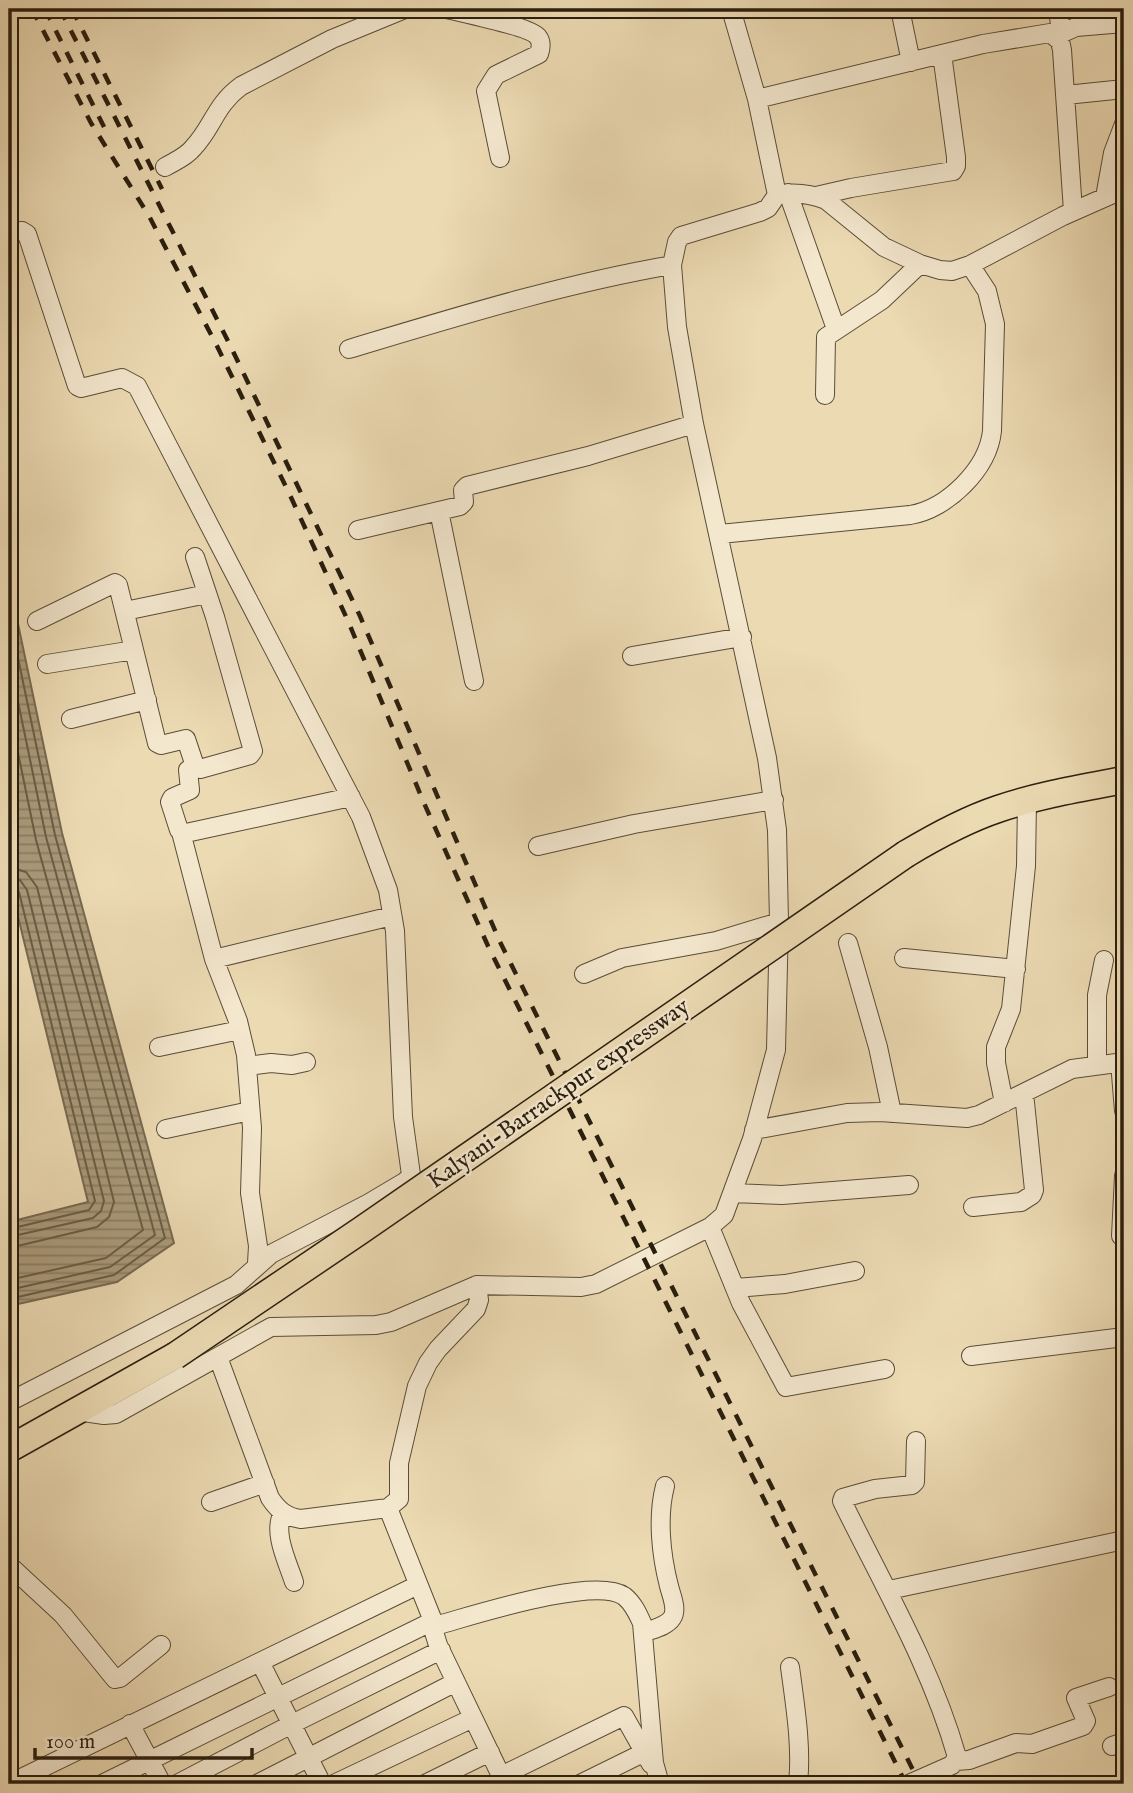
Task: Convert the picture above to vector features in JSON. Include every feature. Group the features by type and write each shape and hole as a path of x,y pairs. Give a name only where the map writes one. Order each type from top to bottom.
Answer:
{"highway":[{"name":"Kalyani-Barrackpur expressway","path":"9,1449 175,1356 906,854 945,831 998,809 1124,780"}],"street":[{"path":"165,167 192,150 227,96 241,86 332,39 405,9"},
{"path":"447,9 526,30 539,38 539,54 496,75 486,91 500,158"},
{"path":"731,9 783,194 836,329"},
{"path":"900,9 911,62"},
{"path":"1058,9 1073,211"},
{"path":"757,99 1012,39 1051,33 1058,35 1087,25 1124,23"},
{"path":"77,1411 116,1414 271,1327 376,1325 391,1322 477,1285 581,1287 596,1284 710,1227 724,1215 754,1130 776,1050 779,922 774,800 720,534 694,424 677,327 672,265 678,238 760,212 783,194 816,196 953,171 956,157 942,54"},
{"path":"1066,94 1124,89"},
{"path":"1105,197 1113,153 1124,124"},
{"path":"816,196 834,204 884,247 920,264 952,271 970,265 1073,211 1124,189"},
{"path":"9,232 22,231 27,234 76,386 81,388 122,378 137,386 361,817 388,890 392,916 403,1117 411,1175 369,1203 271,1254 257,1263 236,1285 9,1402"},
{"path":"825,395 826,337 882,300 920,264"},
{"path":"349,349 566,287 672,265"},
{"path":"720,534 910,516 938,507 952,496 981,464 991,442 992,431 995,324 987,291 970,265"},
{"path":"358,530 463,505 463,489 467,486 609,450 694,424"},
{"path":"439,511 474,681"},
{"path":"195,557 253,751 250,755 200,769 189,769 187,773 190,790 172,798 170,802 179,830 184,834 214,959 240,1030 247,1066 250,1192 258,1246 257,1263"},
{"path":"37,621 115,583 118,585 157,743 161,745 186,739 194,767"},
{"path":"125,611 207,594"},
{"path":"632,656 741,637"},
{"path":"47,664 134,650"},
{"path":"71,719 147,700"},
{"path":"184,834 351,797"},
{"path":"538,846 622,826 774,800"},
{"path":"1004,1103 996,1063 996,1048 1011,1009 1026,866 1027,801"},
{"path":"214,959 392,916"},
{"path":"584,974 632,955 716,941 779,922"},
{"path":"848,943 878,1047 892,1113"},
{"path":"904,958 1016,969"},
{"path":"1097,1065 1097,995 1104,960"},
{"path":"159,1047 240,1030"},
{"path":"247,1066 306,1062"},
{"path":"754,1130 847,1113 960,1118 979,1115 1072,1069 1122,1062 1124,1111"},
{"path":"974,1207 1021,1202 1032,1195 1034,1190 1031,1151 1024,1093"},
{"path":"166,1129 250,1111"},
{"path":"1121,1237 1124,1175"},
{"path":"732,1193 782,1195 909,1185"},
{"path":"710,1227 755,1331 786,1387 885,1369"},
{"path":"735,1288 785,1284 855,1271"},
{"path":"244,1278 271,1327"},
{"path":"218,1357 270,1498 283,1513 301,1519 388,1508 399,1499 399,1463 417,1386 438,1349 476,1309 479,1300 477,1285"},
{"path":"971,1356 1124,1338"},
{"path":"916,1441 915,1482 912,1485 875,1489 842,1499 889,1590 936,1693 947,1721 956,1761"},
{"path":"211,1502 265,1483"},
{"path":"643,1633 668,1622 675,1610 666,1576 662,1531 661,1502 665,1486"},
{"path":"388,1508 434,1622 435,1637 504,1782 624,1716 659,1780"},
{"path":"283,1513 279,1523 280,1533 294,1582"},
{"path":"889,1590 1124,1540"},
{"path":"9,1565 63,1615 115,1679 120,1678 161,1645"},
{"path":"9,1784 418,1585"},
{"path":"434,1622 438,1625 528,1601 588,1590 607,1590 623,1595 632,1603 642,1623 654,1763 659,1780"},
{"path":"102,1784 434,1622"},
{"path":"177,1784 441,1650"},
{"path":"260,1662 322,1784"},
{"path":"790,1667 797,1715 798,1784"},
{"path":"257,1784 456,1682"},
{"path":"909,1784 956,1761 969,1760 1016,1743 1032,1744 1083,1726 1086,1721 1076,1698 1109,1687"},
{"path":"334,1784 473,1717"},
{"path":"130,1724 162,1784"},
{"path":"425,1784 490,1752"},
{"path":"580,1784 645,1752"}],"water":[{"path":"9,581 62,833 174,1243 117,1282 9,1306 9,1222 88,1202 9,880"}],"railway":[{"path":"32,9 91,123 149,216 217,346 348,621 424,803 488,946 906,1784"},
{"path":"45,9 106,131"},
{"path":"60,9 229,343 360,616 500,942 920,1784"},
{"path":"72,9 162,189"}]}
